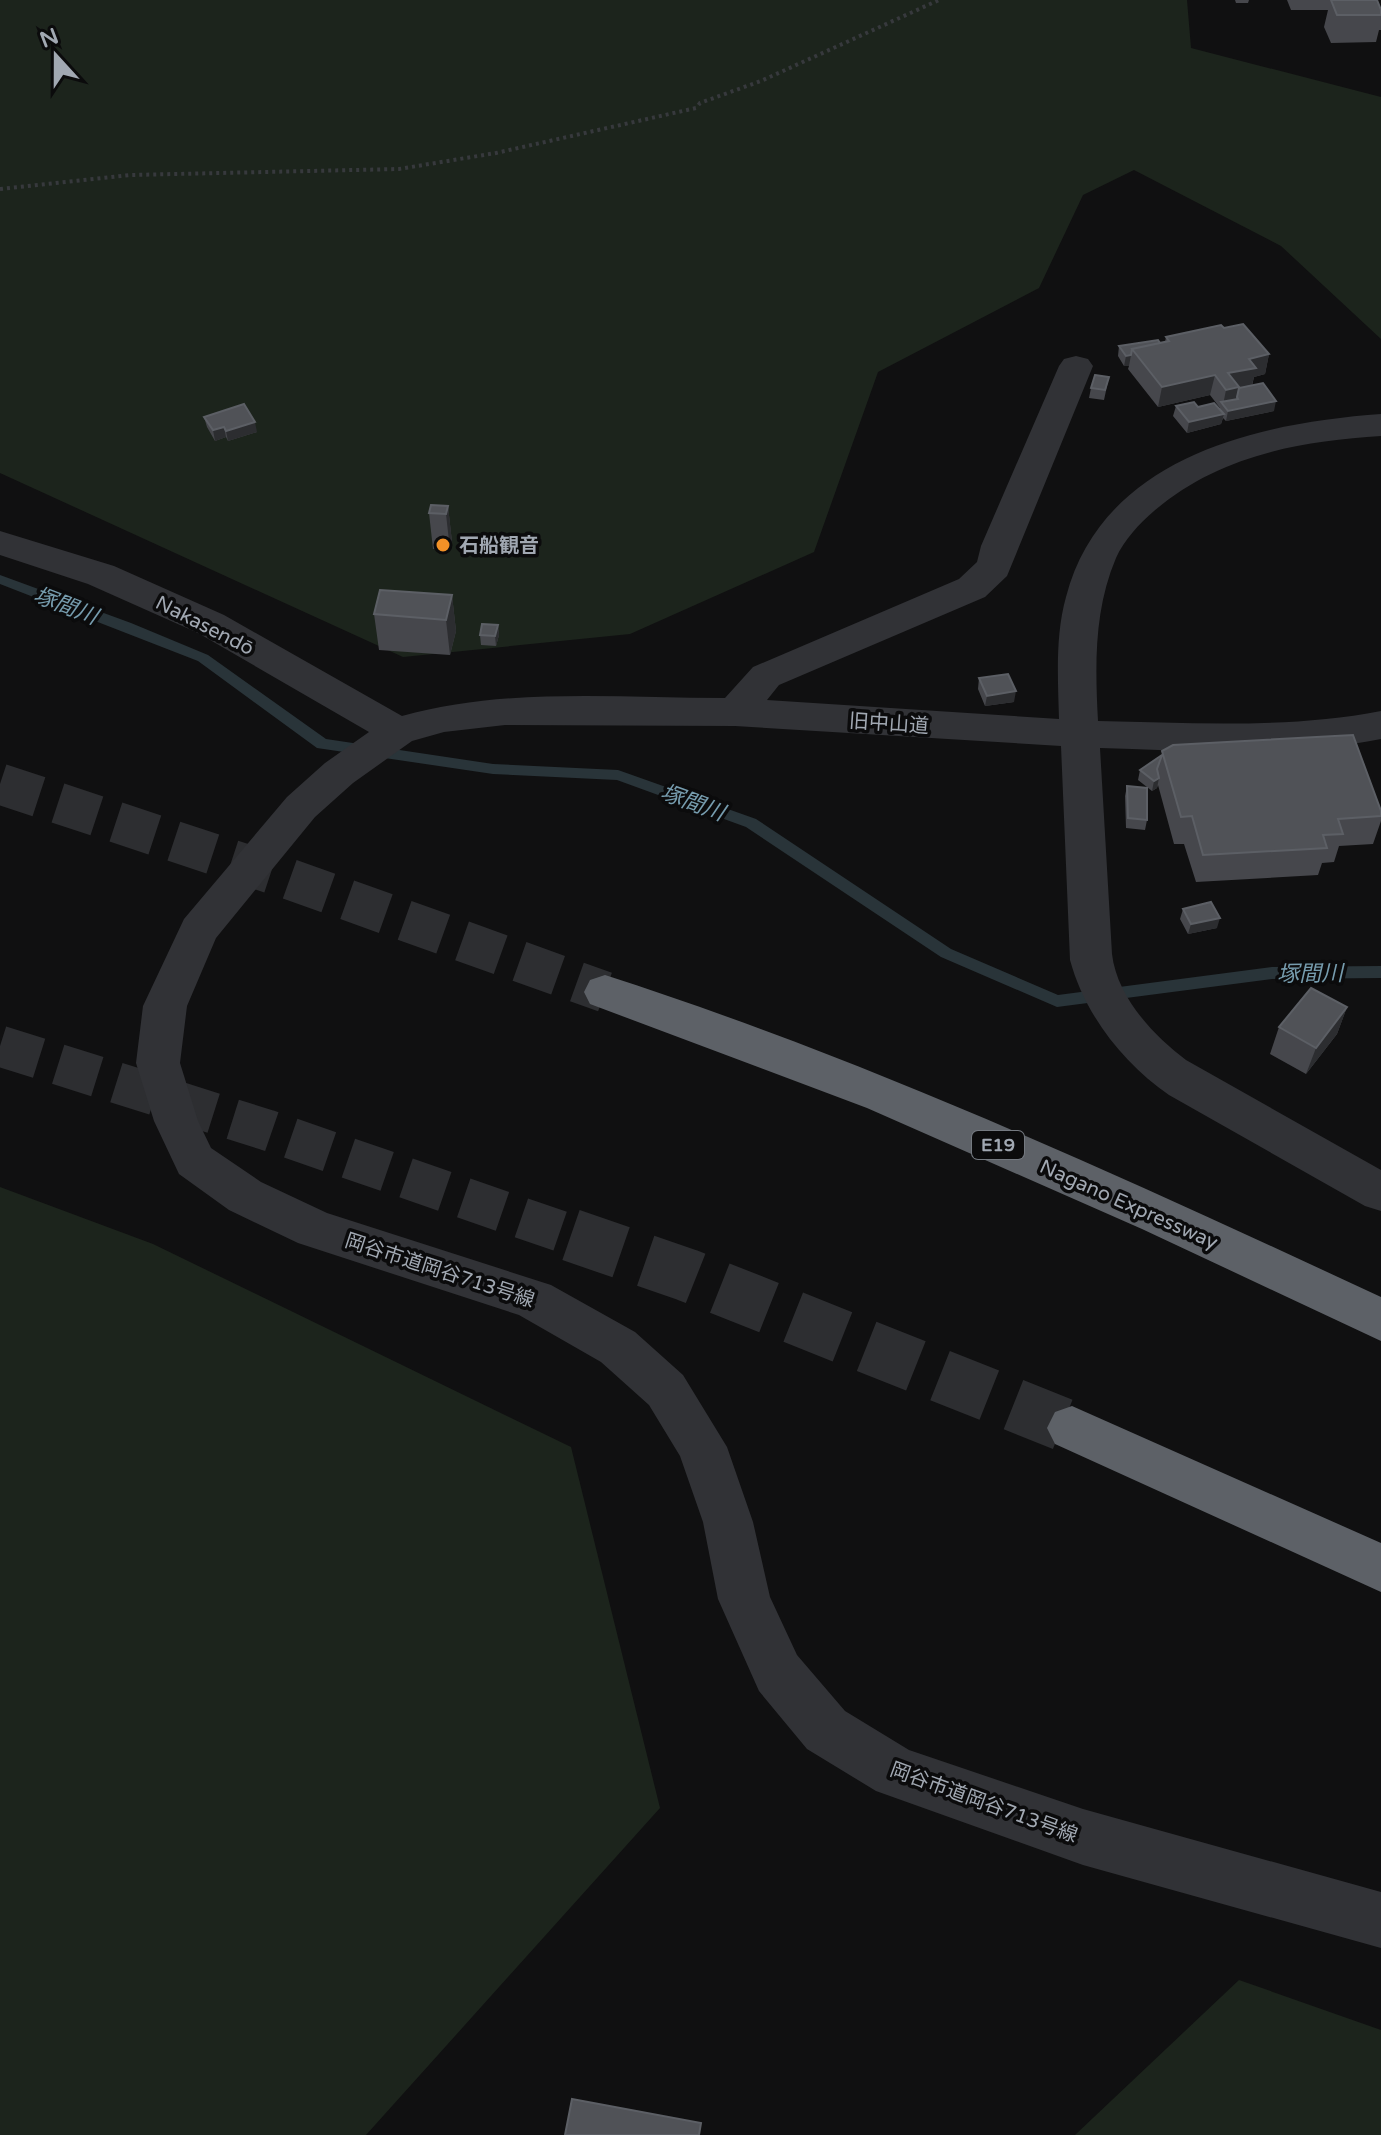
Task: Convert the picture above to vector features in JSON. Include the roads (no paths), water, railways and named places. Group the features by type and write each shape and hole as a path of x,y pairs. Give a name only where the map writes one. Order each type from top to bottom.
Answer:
{"highway":[{"name":"Nagano Expressway","path":"605,992 883,1095 1158,1215 1381,1320"},
{"path":"1072,1428 1381,1568"}],"street":[{"path":"735,712 766,676 972,588 994,567 999,546 1076,366"},
{"path":"1381,425 1311,433 1258,444 1209,459 1175,476 1140,502 1112,533 1094,564 1084,596 1079,631 1092,963 1115,1010 1131,1036 1171,1075 1381,1192"},
{"name":"Nakasendō","path":"0,543 101,575 211,624 397,732"},
{"name":"旧中山道","path":"397,732 444,718 505,711 735,712 1082,734 1203,737 1341,733 1381,725"},
{"name":"岡谷市道岡谷713号線","path":"397,732 339,773 301,807 199,930 165,1006 158,1063 176,1121 195,1161 245,1196 314,1229 534,1299 618,1347 666,1390 702,1447 728,1522 744,1599 778,1673 826,1730 895,1772 1083,1837 1381,1920"}],"waterway":[{"name":"塚間川","path":"0,579 203,658 322,744 493,769 618,775 751,823 946,953 1057,1001 1272,973 1381,972"}],"tunnel":[{"path":"0,784 289,879 605,992"},
{"path":"0,1046 267,1130 577,1237"},
{"path":"571,1235 687,1275 1072,1428"}],"place":[{"name":"石船観音","path":"443,545"}]}
